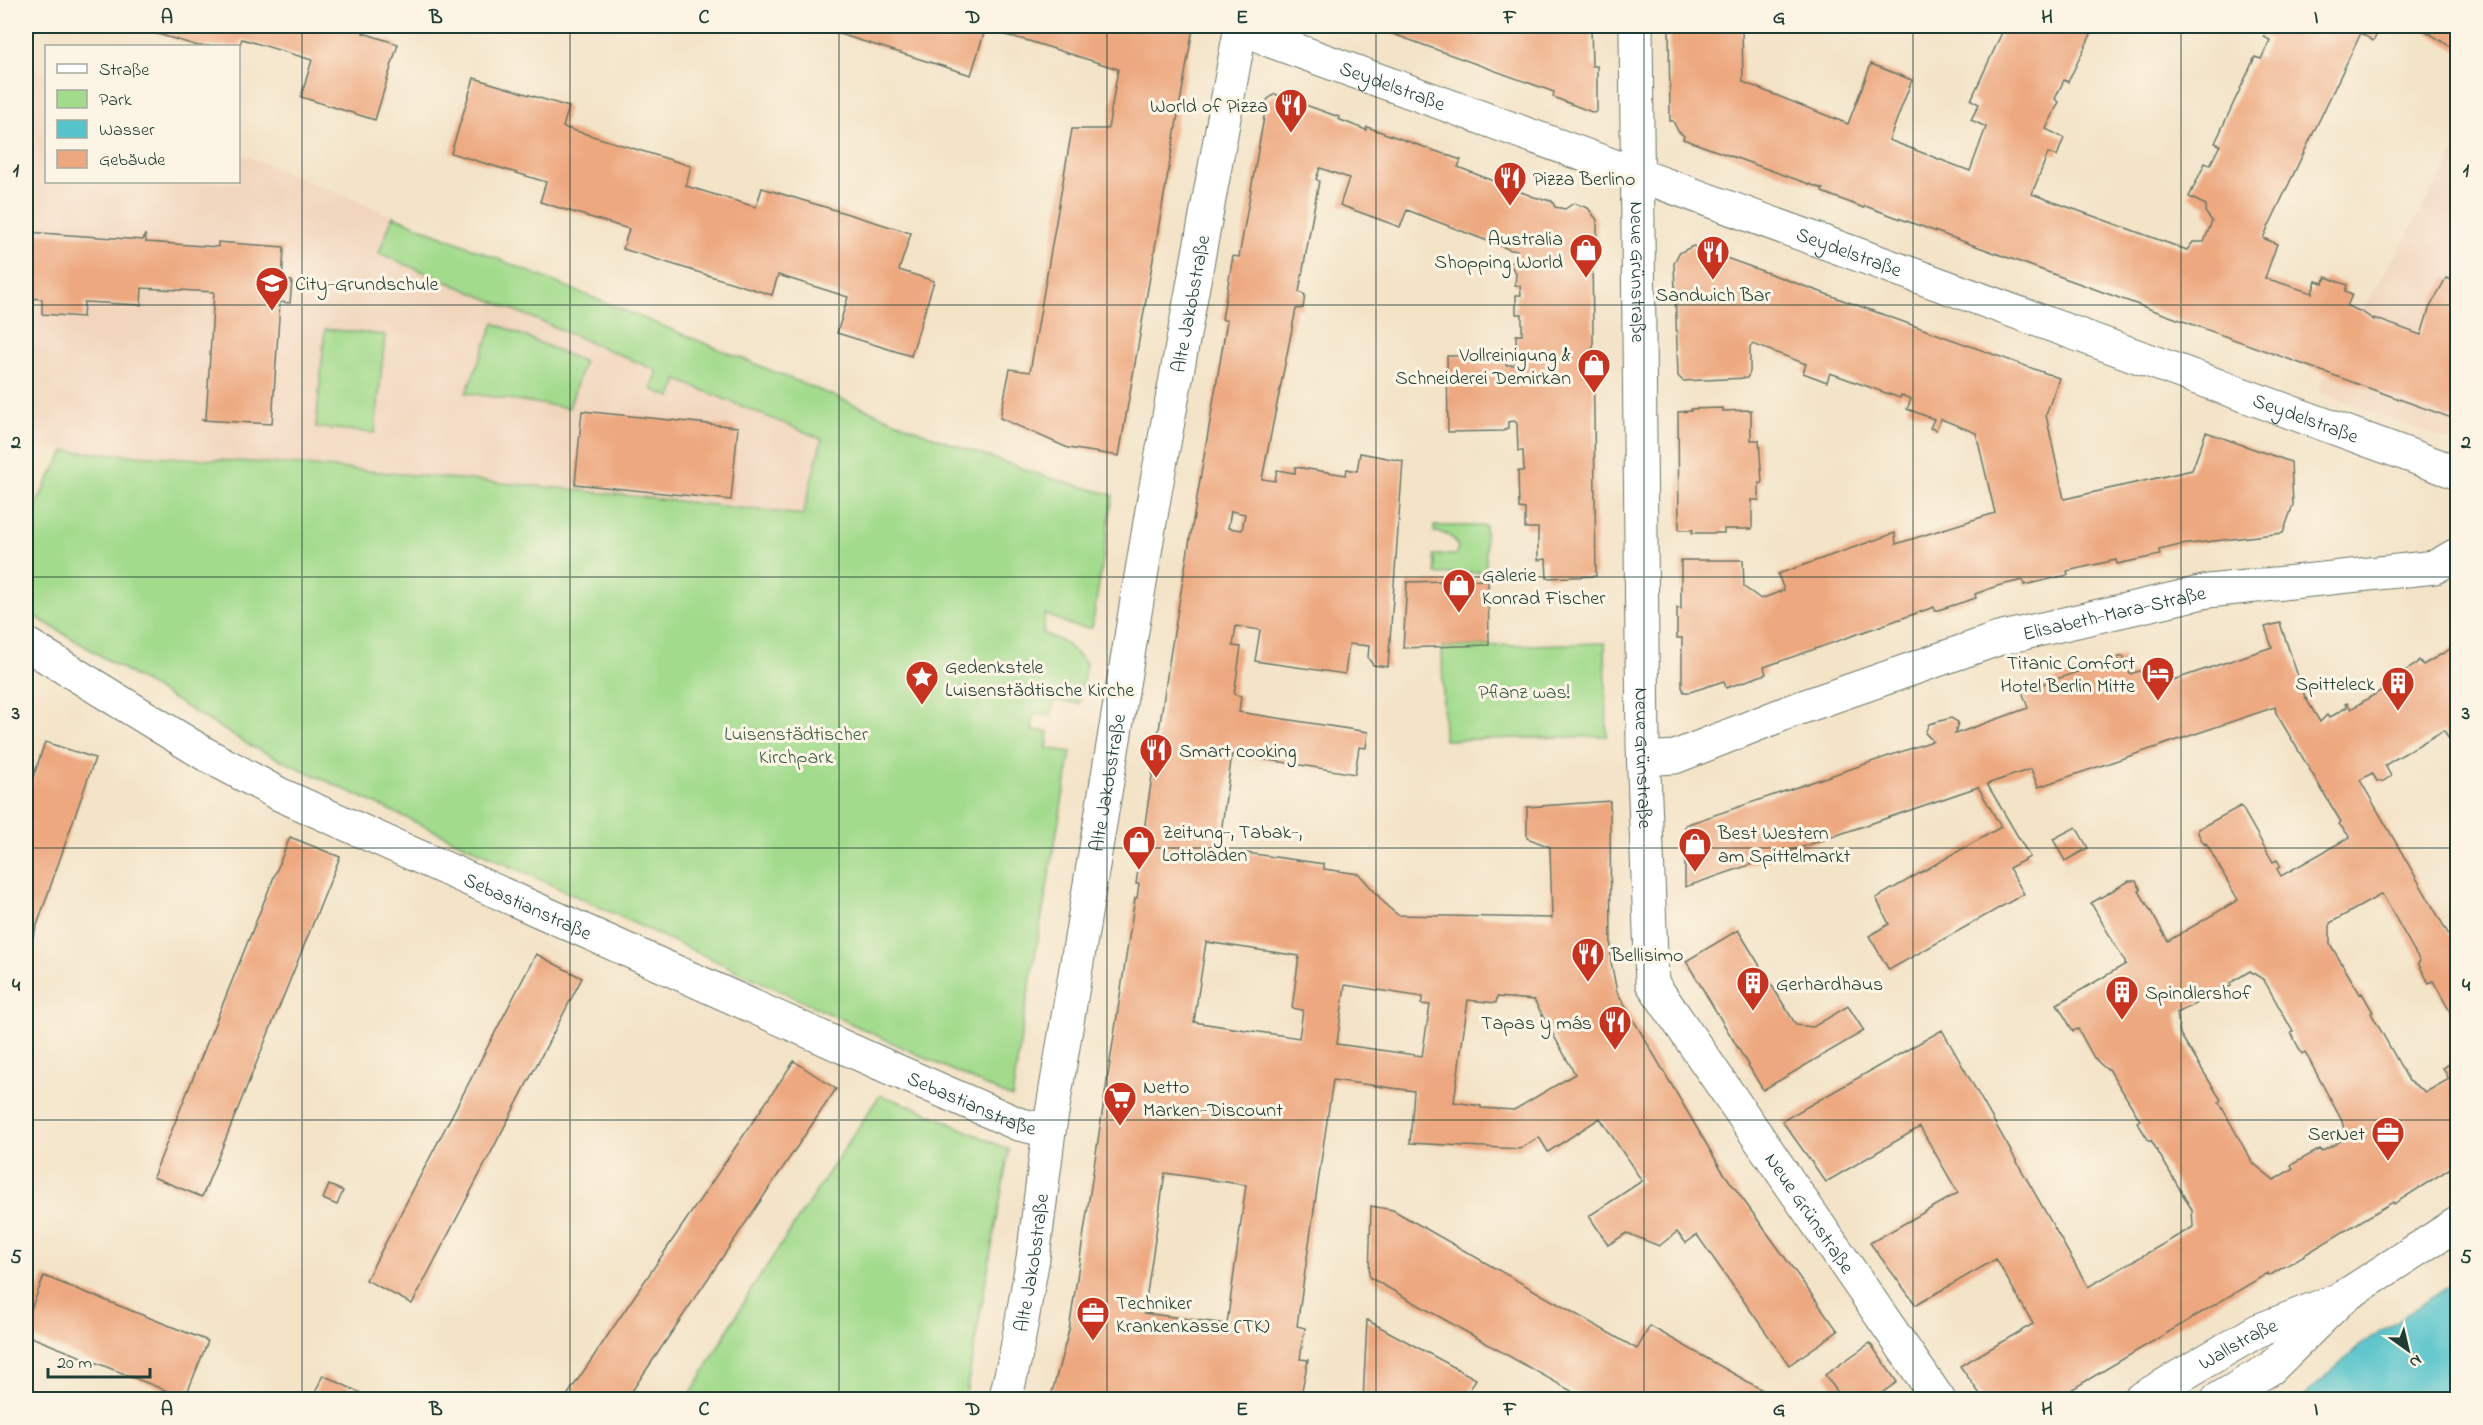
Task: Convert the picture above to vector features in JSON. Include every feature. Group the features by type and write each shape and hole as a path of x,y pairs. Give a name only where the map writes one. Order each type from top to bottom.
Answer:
{"street":[{"name":"Seydelstraße","path":"1241,26 1271,41 2457,473"},
{"name":"Alte Jakobstraße","path":"1005,1400 1016,1354 1033,1258 1049,1131 1155,492 1241,26"},
{"name":"Neue Grünstraße","path":"1635,26 1644,759 1652,983 1939,1400"},
{"name":"Elisabeth-Mara-Straße","path":"1644,759 1675,757 1802,707 1998,639 2208,591 2435,567 2457,554"},
{"name":"Sebastianstraße","path":"26,644 205,754 279,794 1018,1124 1049,1131"},
{"name":"Wallstraße","path":"2217,1400 2271,1368 2342,1298 2457,1223"},
{"name":"Wallstraße","path":"2139,1400 2257,1331 2342,1298"}],"shaded area":[{"name":"City-Grundschule","path":"26,67 45,75 45,183 240,183 240,153 393,216 379,253 658,371 651,389 670,397 678,379 822,439 803,515 558,488 302,465 26,447"},
{"path":"2457,149 2457,444 2319,392 2326,373"}],"green space":[{"name":"Luisenstädtischer Kirchpark","path":"393,216 949,443 1050,478 1113,495 1092,628 1073,626 1045,614 1043,633 1065,643 1086,663 1079,704 1055,700 1051,715 1033,713 1032,730 1049,732 1047,748 1071,752 1012,1098 251,746 26,611 34,510 65,451 302,465 558,488 803,515 822,439 678,380 671,397 651,389 658,371 379,253"},
{"path":"494,323 584,362 569,408 466,393"},
{"path":"325,329 385,335 375,433 316,427"},
{"path":"1434,526 1485,526 1486,572 1436,574 1434,555 1455,555 1458,548 1449,536 1434,532"},
{"name":"Pflanz was!","path":"1605,643 1607,736 1444,740 1442,647"},
{"path":"880,1095 917,1108 1009,1150 965,1399 688,1399 751,1290"}],"water":[{"path":"2457,1281 2457,1399 2301,1399 2361,1345"}],"building":[{"path":"131,26 366,26 363,33 398,44 375,120 301,97 312,60 242,39 239,45 195,45"},
{"path":"814,26 1185,26 1193,28 1119,456 1068,448 1000,418 1010,369 1030,372 1072,129 1108,129 1118,69 1029,41 985,30 971,75"},
{"path":"1371,26 1591,26 1592,66 1597,66 1597,111 1594,113 1553,97 1554,92"},
{"path":"1669,26 1742,26 1743,82 1848,124 1871,64 1912,80 1889,140 1970,171 1986,127 1971,120 1979,104 1971,100 2005,26 2095,26 2068,82 2064,80 2055,99 2059,102 2046,129 2064,138 2057,156 2048,153 2032,194 2187,250 2193,242 2204,242 2212,221 2205,212 2206,205 2189,197 2205,163 2210,165 2220,145 2215,143 2255,57 2261,59 2270,40 2264,37 2270,26 2382,26 2373,41 2361,33 2263,238 2277,244 2265,278 2312,293 2316,281 2323,283 2326,277 2347,285 2345,292 2352,295 2347,306 2374,320 2374,318 2421,335 2429,309 2446,278 2454,281 2457,275 2457,420 1865,206 1864,208 1822,192 1823,189 1683,139 1684,136 1678,131 1673,121 1670,121"},
{"path":"2417,26 2457,26 2457,51 2421,28"},
{"path":"474,78 569,107 563,127 691,166 686,186 756,207 762,188 911,233 899,270 934,281 911,356 837,333 848,297 778,275 772,295 623,249 629,229 540,202 546,182 451,153"},
{"path":"1275,94 1339,117 1338,119 1366,130 1367,127 1461,160 1458,167 1534,197 1552,201 1555,207 1565,209 1574,203 1588,208 1597,220 1597,235 1587,242 1588,253 1592,256 1596,576 1547,578 1546,559 1538,560 1538,528 1525,528 1525,509 1519,508 1518,471 1524,471 1523,451 1518,451 1515,421 1508,422 1508,428 1503,431 1448,432 1447,356 1503,355 1506,365 1514,365 1516,362 1516,335 1522,335 1522,314 1516,314 1516,295 1521,295 1520,286 1515,285 1516,273 1509,264 1513,261 1517,250 1511,250 1407,210 1400,227 1340,205 1349,178 1320,168 1316,179 1319,181 1299,292 1305,295 1303,308 1296,309 1262,479 1275,481 1277,470 1295,473 1295,467 1346,475 1347,469 1357,471 1360,453 1403,461 1388,667 1373,665 1368,658 1369,646 1349,644 1345,674 1255,661 1260,630 1236,626 1233,646 1241,647 1234,694 1241,696 1239,712 1368,732 1366,748 1359,747 1355,774 1232,754 1218,854 1239,857 1240,852 1324,864 1324,869 1359,874 1398,915 1552,918 1550,847 1527,838 1527,807 1610,801 1611,962 1617,992 1721,1169 1838,1331 1789,1365 1697,1235 1686,1243 1677,1232 1659,1246 1627,1233 1608,1245 1589,1216 1642,1181 1600,1118 1548,1152 1539,1137 1520,1149 1410,1143 1414,1091 1333,1080 1297,1326 1305,1328 1300,1359 1308,1360 1300,1400 1050,1400 1069,1330 1135,898 1137,898 1139,884 1136,884 1170,656 1227,321 1222,319 1233,256 1239,257 1267,100","holes":["1231,511 1245,514 1242,530 1228,528","1206,942 1299,956 1292,1008 1303,1010 1299,1038 1194,1022","1345,985 1423,997 1421,1004 1430,1005 1422,1056 1337,1044","1497,997 1534,1000 1575,1074 1514,1110 1481,1108 1481,1106 1454,1102 1468,1000 1496,1003","1165,1173 1246,1185 1227,1324 1144,1313"]},
{"name":"City-Grundschule","path":"26,232 143,240 145,234 146,242 218,247 218,242 284,247 282,281 292,281 290,303 280,302 272,424 201,420 206,418 214,292 142,288 141,305 84,302 83,317 42,314 42,299 26,298"},
{"path":"1693,246 2059,378 2046,415 2064,499 2192,470 2206,432 2291,462 2293,505 2283,533 2180,545 2159,550 2160,555 2117,564 2116,560 2067,571 2068,575 2024,585 2023,580 1997,586 1975,594 1976,598 1935,611 1934,607 1764,667 1766,674 1726,688 1724,681 1684,692 1682,687 1682,638 1677,638 1677,608 1681,609 1681,560 1743,560 1744,587 1761,599 1784,590 1778,574 1895,533 1896,544 1995,513 1976,433 1941,419 1936,430 1930,428 1934,419 1907,409 1911,399 1901,395 1900,398 1830,373 1827,382 1803,373 1806,364 1753,344 1750,347 1750,372 1747,378 1683,381 1678,376 1674,263 1679,253"},
{"path":"1723,408 1723,411 1751,410 1751,440 1759,440 1762,483 1759,483 1759,500 1752,500 1752,529 1724,529 1724,533 1692,533 1693,530 1679,530 1678,412 1691,411 1691,409"},
{"path":"582,411 738,427 731,500 575,484"},
{"path":"1488,580 1489,645 1403,648 1407,582"},
{"path":"2280,623 2305,697 2320,722 2327,715 2329,718 2347,707 2345,704 2347,703 2351,709 2400,679 2396,674 2400,674 2418,663 2419,660 2423,665 2457,645 2457,737 2448,738 2444,730 2385,765 2391,776 2382,782 2377,781 2372,773 2360,780 2457,949 2457,1024 2433,981 2429,983 2418,963 2420,961 2382,894 2330,923 2330,944 2373,1012 2371,1013 2409,1081 2426,1092 2449,1079 2443,1068 2451,1063 2457,1067 2457,1164 2394,1204 2393,1202 2269,1276 2268,1273 2054,1400 1984,1400 1960,1366 2033,1324 1996,1259 1916,1305 1870,1243 1958,1193 1920,1127 1826,1182 1782,1121 1942,1030 2088,1287 2193,1227 2192,1210 2151,1140 2149,1141 2137,1122 2140,1120 2109,1069 2094,1058 2078,1029 2073,1031 2057,1004 2126,964 2091,903 2129,881 2136,881 2141,890 2139,891 2168,941 2238,900 2206,843 2204,844 2198,829 2241,806 2273,862 2277,860 2281,867 2277,869 2281,876 2350,837 2339,824 2341,822 2276,713 2275,707 2038,787 2031,769 1987,784 2030,857 2009,868 2024,894 1889,970 1869,936 1889,924 1876,898 2001,827 1978,787 1685,887 1685,825 1933,741 1925,733 1929,724 1951,718 1958,722 1955,734 2028,708 2022,691 2123,656 2130,674 2164,663 2170,681 2272,647 2265,627","holes":["2250,971 2264,980 2293,1032 2291,1033 2302,1054 2305,1052 2342,1121 2346,1138 2291,1165 2293,1168 2274,1180 2252,1162 2219,1102 2221,1100 2180,1034 2177,1013 2231,986 2230,983"]},
{"path":"45,742 95,758 26,957 26,799"},
{"path":"2076,827 2088,848 2065,861 2053,839"},
{"path":"290,837 340,857 202,1197 153,1177"},
{"name":"Gerhardhaus","path":"1738,930 1796,1025 1813,1027 1848,1006 1864,1031 1763,1090 1686,961"},
{"path":"536,954 582,978 412,1304 366,1280"},
{"path":"794,1061 836,1089 626,1400 564,1400"},
{"path":"329,1185 343,1191 337,1205 323,1199"},
{"path":"1371,1206 1393,1210 1637,1349 1650,1326 1780,1400 1587,1400 1369,1277"},
{"path":"44,1276 208,1341 185,1398 26,1335 26,1322"},
{"path":"1367,1320 1476,1379 1464,1400 1363,1400"},
{"path":"1870,1343 1897,1382 1882,1393 1886,1400 1837,1400 1839,1394 1825,1375"},
{"path":"323,1375 369,1397 368,1400 312,1400"}],"place":[{"name":"World of Pizza","path":"1291,134"},
{"name":"Pizza Berlino","path":"1510,207"},
{"name":"Australia Shopping World","path":"1586,279"},
{"name":"Sandwich Bar","path":"1713,281"},
{"name":"City-Grundschule","path":"272,312"},
{"name":"Vollreinigung & Schneiderei Demirkan","path":"1594,394"},
{"name":"Galerie Konrad Fischer","path":"1459,614"},
{"name":"Titanic Comfort Hotel Berlin Mitte","path":"2158,702"},
{"name":"Gedenkstele Luisenstädtische Kirche","path":"922,706"},
{"name":"Spitteleck","path":"2398,712"},
{"name":"Smart cooking","path":"1156,779"},
{"name":"Zeitung-, Tabak-, Lottoladen","path":"1139,871"},
{"name":"Best Western am Spittelmarkt","path":"1695,873"},
{"name":"Bellisimo","path":"1588,983"},
{"name":"Gerhardhaus","path":"1753,1012"},
{"name":"Spindlershof","path":"2122,1021"},
{"name":"Tapas y más","path":"1615,1051"},
{"name":"Netto Marken-Discount","path":"1120,1127"},
{"name":"SerNet","path":"2388,1162"},
{"name":"Techniker Krankenkasse (TK)","path":"1093,1342"}]}
